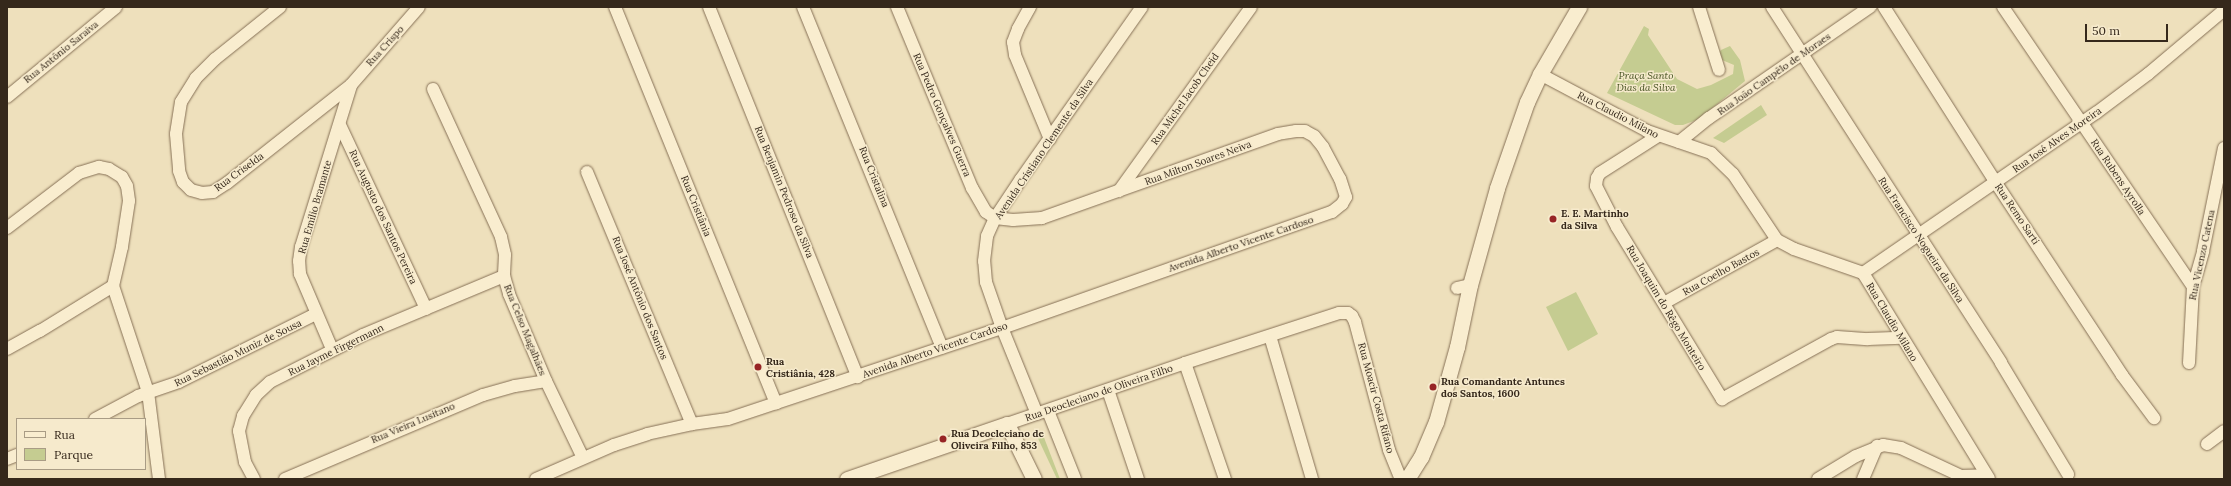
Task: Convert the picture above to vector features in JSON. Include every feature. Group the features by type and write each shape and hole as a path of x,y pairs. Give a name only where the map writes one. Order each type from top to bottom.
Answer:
{"street":[{"name":"Rua Antônio Saraiva","path":"7,97 116,7"},
{"name":"Rua Criselda","path":"280,7 215,59 187,91 178,111 176,134 179,171 183,182 191,190 202,193 213,192 351,85"},
{"name":"Rua Crispo","path":"351,85 419,7"},
{"name":"Rua Cristiânia","path":"615,7 776,404"},
{"name":"Rua Benjamin Pedroso da Silva","path":"709,7 858,376"},
{"name":"Rua Cristalina","path":"803,7 942,348"},
{"name":"Rua Pedro Gonçalves Guerra","path":"897,7 972,188 986,212 996,218"},
{"path":"1030,7 1018,29 1014,42 1015,55 1050,139"},
{"name":"Avenida Cristiano Clemente da Silva","path":"1075,479 1002,328 986,282 984,261 987,236 996,218 1142,7"},
{"name":"Rua Michel Jacob Cheid","path":"1119,191 1251,7"},
{"path":"1699,7 1719,70"},
{"name":"Rua Francisco Nogueira da Silva","path":"1772,7 2001,363 2068,474"},
{"name":"Rua João Campêlo de Moraes","path":"1679,142 1709,118 1870,7"},
{"name":"Rua Remo Sarti","path":"1884,7 1996,183 2122,375 2154,418"},
{"name":"Rua Rubens Ayrolla","path":"2003,7 2193,287"},
{"path":"1407,479 1421,457 1436,422 1457,347 1463,286 1527,102 1540,74 1576,8"},
{"name":"Rua José Alves Moreira","path":"1863,273 2082,124 2148,74 2224,10"},
{"name":"Rua Claudio Milano","path":"1540,74 1658,136 1711,153 1728,166 1777,240 1794,248 1863,273 1901,338 1987,477"},
{"name":"Rua Emílio Bramante","path":"332,349 300,274 299,261 301,247 340,125 351,85"},
{"name":"Rua Celso Magalhães","path":"433,88 501,237 505,255 504,276 508,294 546,381 583,458"},
{"name":"Rua Augusto dos Santos Pereira","path":"340,125 426,308"},
{"name":"Rua Milton Soares Neiva","path":"996,218 1013,220 1042,218 1278,134 1296,131 1305,131 1314,136 1323,147 1340,179 1346,197 1342,204 1332,212"},
{"name":"Rua Joaquim do Rêgo Monteiro","path":"1658,136 1600,174 1596,178 1596,186 1599,194 1722,399 1837,338 1868,340 1901,338"},
{"name":"Rua Vicenzo Catena","path":"2189,363 2193,287 2203,251 2224,148"},
{"path":"7,228 79,173 99,167 109,169 122,177 127,186 129,201 122,247 113,286 148,392 159,479"},
{"name":"Rua José Antônio dos Santos","path":"588,172 692,424"},
{"name":"Avenida Alberto Vicente Cardoso","path":"536,479 583,458 647,434 692,424 728,419 776,404 1002,328 1332,212"},
{"name":"Rua Coelho Bastos","path":"1664,303 1777,240"},
{"name":"Rua Jayme Firgermann","path":"254,479 245,462 240,444 239,431 243,416 256,395 270,382 332,349 504,276"},
{"path":"7,349 40,331 113,286"},
{"name":"Rua Deocleciano de Oliveira Filho","path":"847,479 1185,363 1339,313 1348,313 1352,316"},
{"name":"Rua Sebastião Muniz de Sousa","path":"97,418 148,392 179,382 316,314"},
{"name":"Rua Moacir Costa Rifano","path":"1352,316 1389,450 1401,479"},
{"path":"1270,336 1312,479"},
{"path":"1185,363 1225,479"},
{"name":"Rua Vieira Lusitano","path":"285,479 454,405 515,386 546,381"},
{"path":"1108,390 1138,479"},
{"path":"1007,424 1034,479"},
{"path":"2207,444 2224,431"},
{"path":"1818,479 1877,446 1883,445 1902,448 1961,476 1987,477"},
{"path":"1863,479 1877,446"}],"green space":[{"name":"Praça Santo Dias da Silva","path":"1644,26 1649,29 1648,35 1677,79 1697,89 1711,85 1733,74 1734,65 1722,60 1719,53 1721,50 1730,46 1740,60 1745,81 1699,119 1683,125 1675,125 1607,93"},
{"path":"1761,105 1767,115 1724,143 1713,138"},
{"path":"1576,292 1598,334 1568,351 1546,307"},
{"path":"1039,431 1043,435 1060,479 1057,479 1035,432"}],"place":[{"name":"E. E. Martinho da Silva","path":"1553,219"},
{"name":"Rua Cristiânia, 428","path":"758,367"},
{"name":"Rua Comandante Antunes dos Santos, 1600","path":"1433,387"},
{"name":"Rua Deocleciano de Oliveira Filho, 853","path":"943,439"}]}
